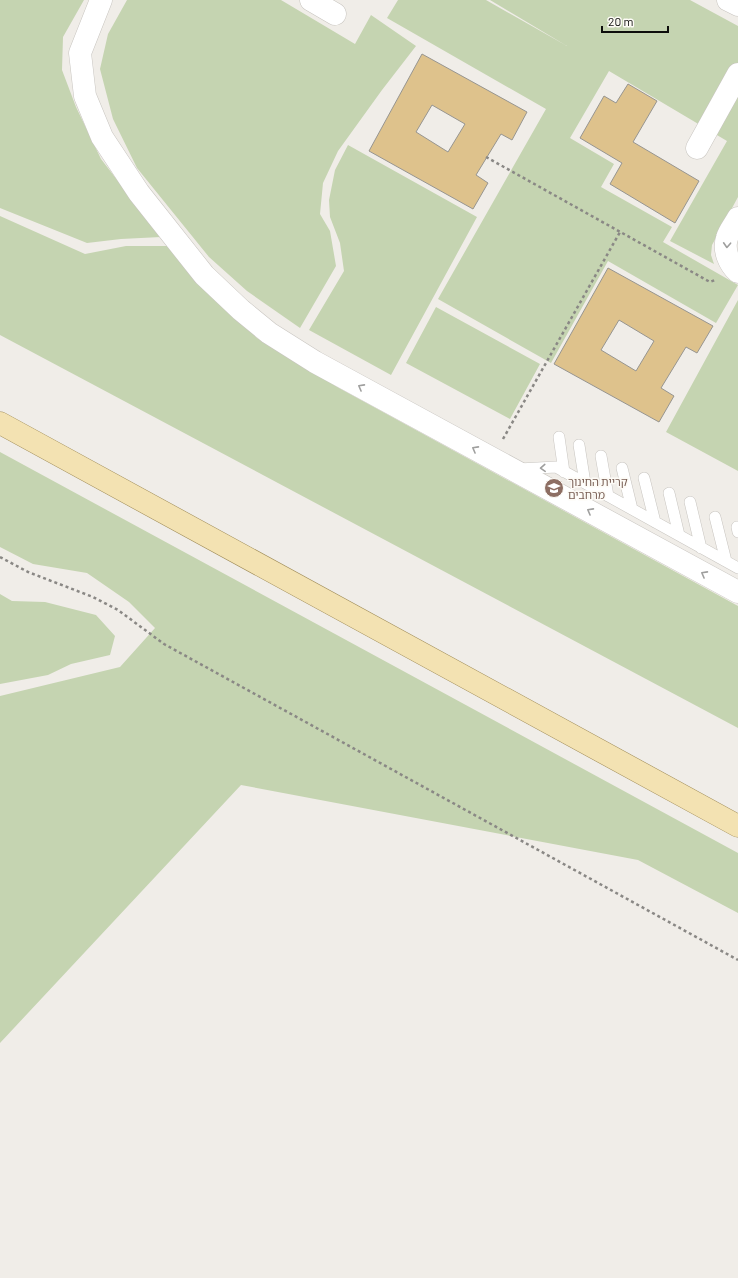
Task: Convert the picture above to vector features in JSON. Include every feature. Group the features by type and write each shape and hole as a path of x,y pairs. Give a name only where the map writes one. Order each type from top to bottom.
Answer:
{"main road":[{"path":"0,423 738,826"}],"street":[{"path":"101,0 80,53 85,96 102,137 139,193 204,275 241,310 269,333 315,362 738,592"},
{"path":"311,0 336,14"},
{"path":"728,0 738,5"},
{"path":"697,148 738,74"},
{"path":"737,272 729,260 726,250 727,238 738,218"}],"lane":[{"path":"559,436 564,472"},
{"path":"579,445 586,483"},
{"path":"601,456 608,496"},
{"path":"512,469 556,467 738,568"},
{"path":"622,468 632,509"},
{"path":"644,478 655,522"},
{"path":"669,493 679,535"},
{"path":"690,502 701,548"},
{"path":"715,517 726,561"}],"path":[{"path":"486,157 710,282 737,272"},
{"path":"492,458 620,232"},
{"path":"0,557 28,572 93,596 118,610 164,644 738,960"}],"green space":[{"path":"0,0 84,0 63,37 62,70 76,107 101,159 161,237 121,239 87,243 0,208"},
{"path":"127,0 281,0 355,44 371,15 416,46 338,151 323,183 320,214 330,231 336,266 300,328 247,291 209,257 137,168 113,119 100,69 108,34"},
{"path":"398,0 486,0 567,46 490,0 690,0 738,26 738,197 712,245 711,255 714,264 670,241 727,141 609,71 570,138 614,164 601,187 672,227 663,242 738,285 716,323 608,261 551,363 438,299 546,109 387,18"},
{"path":"348,145 477,217 391,375 309,330 344,271 340,243 330,217 329,200 335,170"},
{"path":"0,216 85,254 126,246 168,246 183,266 257,338 339,388 738,606 738,728 0,335"},
{"path":"738,300 738,471 666,432"},
{"path":"436,307 540,364 510,419 406,363"},
{"path":"0,452 738,853 738,913 638,860 241,785 0,1043 0,696 120,667 155,628 129,602 87,573 33,564 0,547"},
{"path":"0,594 12,601 45,602 96,615 115,636 110,655 71,664 48,675 0,684"}],"building":[{"path":"422,54 527,112 512,140 501,134 476,175 488,183 473,209 369,151","holes":["432,105 465,124 448,152 416,132"]},
{"path":"628,84 657,101 633,142 699,181 675,223 610,184 622,163 580,138 604,96 616,103"},
{"path":"608,268 713,326 697,353 686,347 661,388 674,396 659,422 554,364","holes":["619,320 654,341 636,371 601,350"]}],"place":[{"name":"קריית החינוך מרחבים","path":"554,488"}]}
